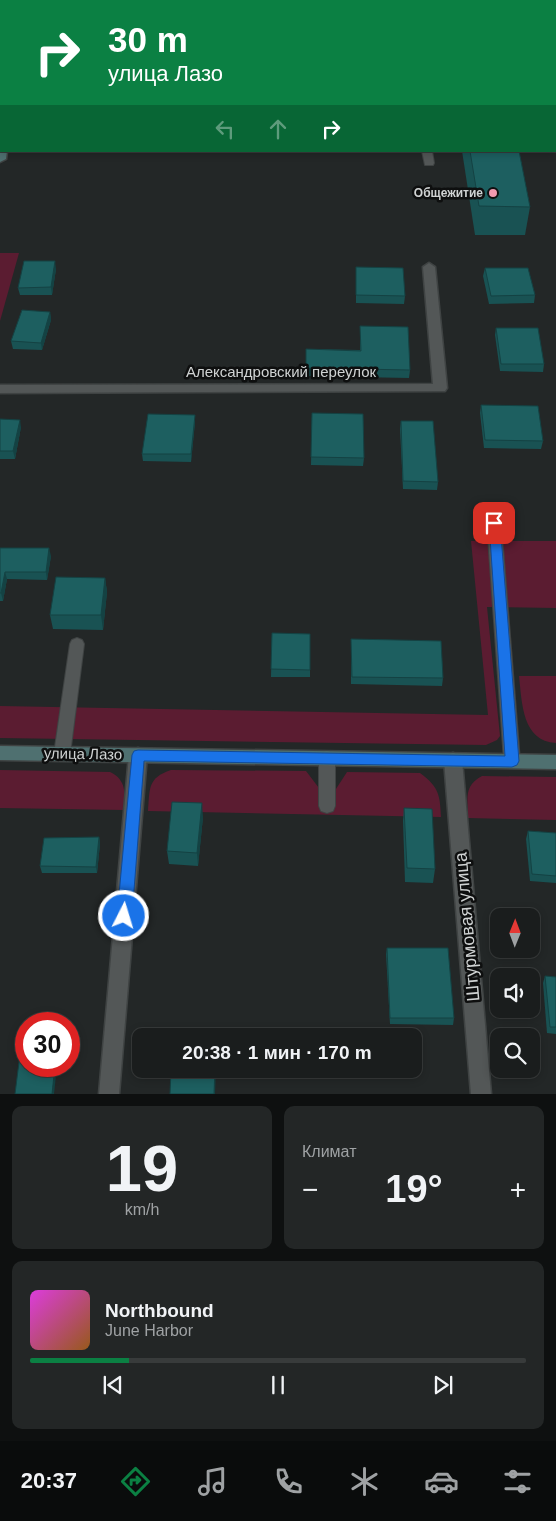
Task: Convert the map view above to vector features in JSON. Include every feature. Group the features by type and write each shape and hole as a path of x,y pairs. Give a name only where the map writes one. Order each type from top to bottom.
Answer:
{"main road":[{"name":"улица Лазо","path":"0,753 556,762"}],"street":[{"name":"Александровский переулок","path":"0,389 440,388 429,267"},
{"path":"109,1094 138,755"},
{"name":"Штурмовая улица","path":"453,760 481,1094"}],"lane":[{"path":"494,523 512,761"},
{"path":"62,754 77,644"},
{"path":"327,758 327,806"}],"shaded area":[{"path":"0,253 19,253 0,321"},
{"path":"471,541 556,541 556,608 487,607 500,736 497,740 486,745 0,738 0,706 488,715"},
{"path":"519,676 556,676 556,743 545,741 530,728 523,709"},
{"path":"0,770 110,772 120,779 124,788 124,810 0,808"},
{"path":"171,770 306,771 322,792 334,792 347,772 420,773 435,787 439,797 441,817 148,811 151,785 163,773"},
{"path":"482,776 556,777 556,820 468,818 467,799 469,789"}],"building":[{"path":"470,152 519,152 530,207 479,206"},
{"path":"24,261 55,261 51,287 18,288"},
{"path":"356,267 403,268 405,296 356,295"},
{"path":"485,268 528,268 535,295 491,296"},
{"path":"22,310 50,312 41,343 11,341"},
{"path":"360,326 408,327 410,370 306,368 306,349 361,351"},
{"path":"496,328 538,328 544,364 501,364"},
{"path":"481,405 538,406 543,441 485,440"},
{"path":"312,413 363,414 364,458 311,457"},
{"path":"148,414 195,415 191,454 142,454"},
{"path":"0,419 20,420 13,451 0,451"},
{"path":"401,421 433,421 438,482 403,481"},
{"path":"0,548 49,548 46,572 5,572 0,593"},
{"path":"56,577 105,578 101,615 50,615"},
{"path":"272,633 310,634 310,670 271,669"},
{"path":"351,639 441,641 443,678 352,677"},
{"path":"172,802 202,803 197,853 167,851"},
{"path":"404,808 432,809 435,869 407,868"},
{"path":"528,831 556,833 556,876 532,874"},
{"path":"99,837 96,867 40,866 44,838"},
{"path":"387,948 448,948 454,1018 390,1018"},
{"path":"545,976 556,977 556,1027 550,1027"},
{"path":"17,1077 54,1077 52,1094 15,1094"},
{"path":"171,1078 215,1078 214,1094 170,1094"}],"place":[{"name":"Общежитие","path":"493,193"}],"route":[{"path":"124,916 138,755 512,761 494,523"}]}
